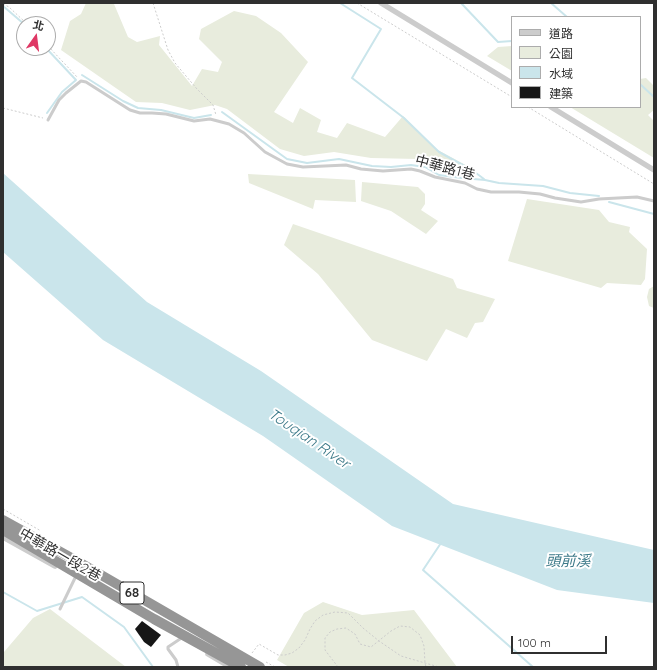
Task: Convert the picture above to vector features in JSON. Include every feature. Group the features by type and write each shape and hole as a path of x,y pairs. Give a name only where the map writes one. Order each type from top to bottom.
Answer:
{"highway":[{"name":"68","path":"3,520 260,667"},
{"name":"68","path":"3,530 154,619 241,667"}],"street":[{"path":"381,3 511,82"},
{"path":"553,108 654,170"},
{"name":"中華路一段2巷","path":"3,537 230,667"}],"lane":[{"path":"48,120 59,100 81,81 86,82 130,110 140,113 166,114 194,121 210,119 218,121"},
{"name":"中華路1巷","path":"218,121 229,124 244,133 264,152 287,164 302,167 346,165 361,170 383,171 411,169 434,177 465,183 491,192 540,194 581,202 599,199 637,197 654,201"},
{"path":"60,609 75,578"},
{"path":"178,667 176,660 168,649 168,646 180,639"}],"path":[{"path":"153,3 168,50 175,63 213,106 218,121"},
{"path":"358,3 511,96"},
{"path":"3,4 18,16"},
{"path":"56,54 81,81"},
{"path":"3,108 48,120"},
{"path":"530,108 654,184"},
{"path":"252,653 259,644 278,655 292,653 302,644 314,621 323,615 335,612 348,613 379,641 401,656 439,667"},
{"path":"338,667 325,650 325,638 330,632 337,629 346,628 355,634 360,644 371,646 391,630 400,626 410,627 420,635 424,646 426,667"}],"green space":[{"path":"86,3 114,4 128,37 137,42 160,36 159,45 192,86 202,69 218,72 222,62 199,39 201,29 234,11 256,16 281,33 308,62 274,112 293,123 300,108 321,120 317,132 337,138 347,123 385,137 403,116 436,149 473,169 469,175 443,172 418,159 371,158 334,152 304,156 280,149 227,109 215,105 190,110 162,103 136,102 61,50 70,21 81,14"},
{"path":"511,46 511,70 487,56 498,47"},
{"path":"646,78 654,86 654,110 648,115 654,121 654,158 572,108 641,108 641,79"},
{"path":"248,174 355,180 356,202 315,200 313,209 249,183"},
{"path":"362,182 418,187 425,194 425,204 421,210 438,221 426,234 391,211 361,201"},
{"path":"527,199 599,210 609,222 630,227 629,232 647,249 645,279 641,285 607,283 601,288 508,261"},
{"path":"293,224 453,279 457,288 495,299 483,322 475,323 467,338 446,329 427,361 372,340 318,274 284,245"},
{"path":"654,286 654,308 649,306 647,297 649,289"},
{"path":"323,602 362,615 414,610 457,667 289,667 277,660 304,613"},
{"path":"50,609 126,667 3,667 4,652 33,618"}],"water":[{"name":"頭前溪","path":"3,173 147,302 261,371 453,504 654,550 654,603 557,590 392,526 263,436 103,340 3,252"}],"building":[{"path":"142,621 161,635 151,647 144,642 135,629"}],"waterway":[{"path":"340,3 381,29 352,78 404,118 439,152 472,170 484,179"},
{"path":"461,3 498,42 511,41"},
{"path":"551,3 566,16"},
{"path":"3,6 16,17"},
{"path":"47,113 62,92 76,80 54,56"},
{"path":"82,75 123,101 138,108 161,110 194,118 211,115"},
{"path":"641,85 654,97"},
{"path":"222,112 287,159 307,163 339,159 372,166 391,167 411,165 425,167 439,175 499,183 543,186 570,193 599,196"},
{"path":"609,202 654,214"},
{"path":"441,543 423,570 533,667"},
{"path":"3,592 37,611 82,597 124,627 153,667"}],"water label":[{"name":"Touqian River","path":"309,439"}]}
